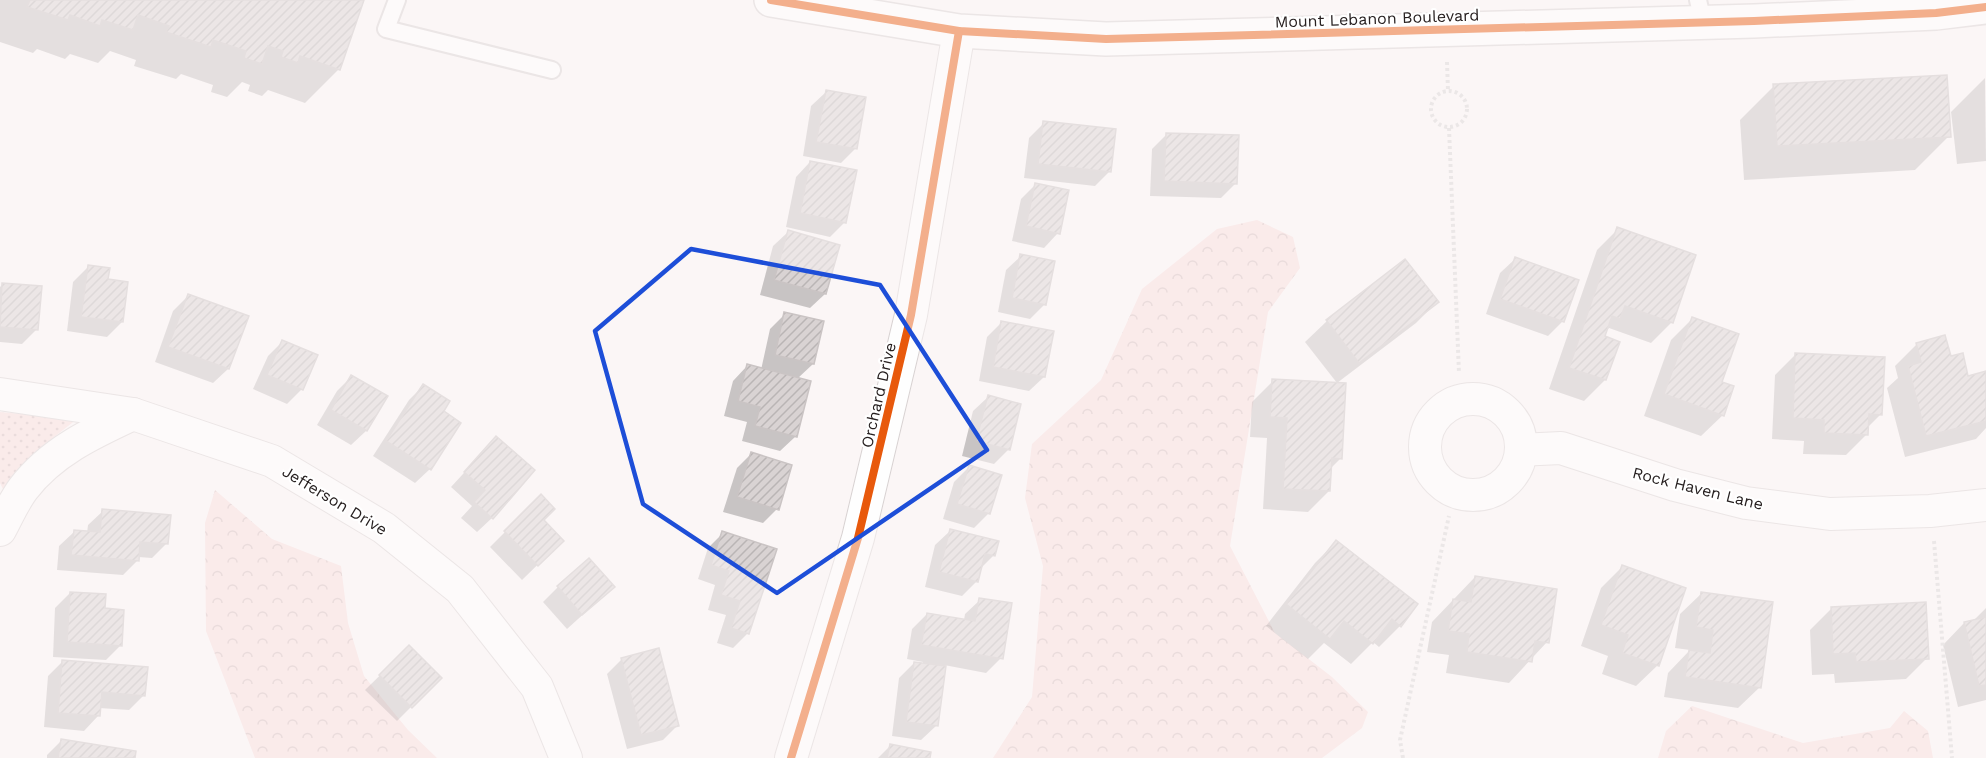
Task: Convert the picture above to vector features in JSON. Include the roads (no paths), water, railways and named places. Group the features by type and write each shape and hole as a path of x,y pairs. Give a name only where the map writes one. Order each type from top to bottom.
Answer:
{"street":[{"name":"Mount Lebanon Boulevard","path":"777,1 959,31 1106,39 1701,11 1936,13 1986,8"},
{"name":"Orchard Drive","path":"791,758 858,538 911,315 959,31"},
{"name":"Jefferson Drive","path":"0,394 133,414 272,461 384,528 460,589 537,687 566,758"},
{"path":"0,530 23,489 49,461 84,437 133,414"},
{"name":"Rock Haven Lane","path":"1521,450 1562,448 1675,485 1746,503 1830,514 1930,511 1986,504"}],"lane":[{"path":"397,0 386,29 552,70"}]}
